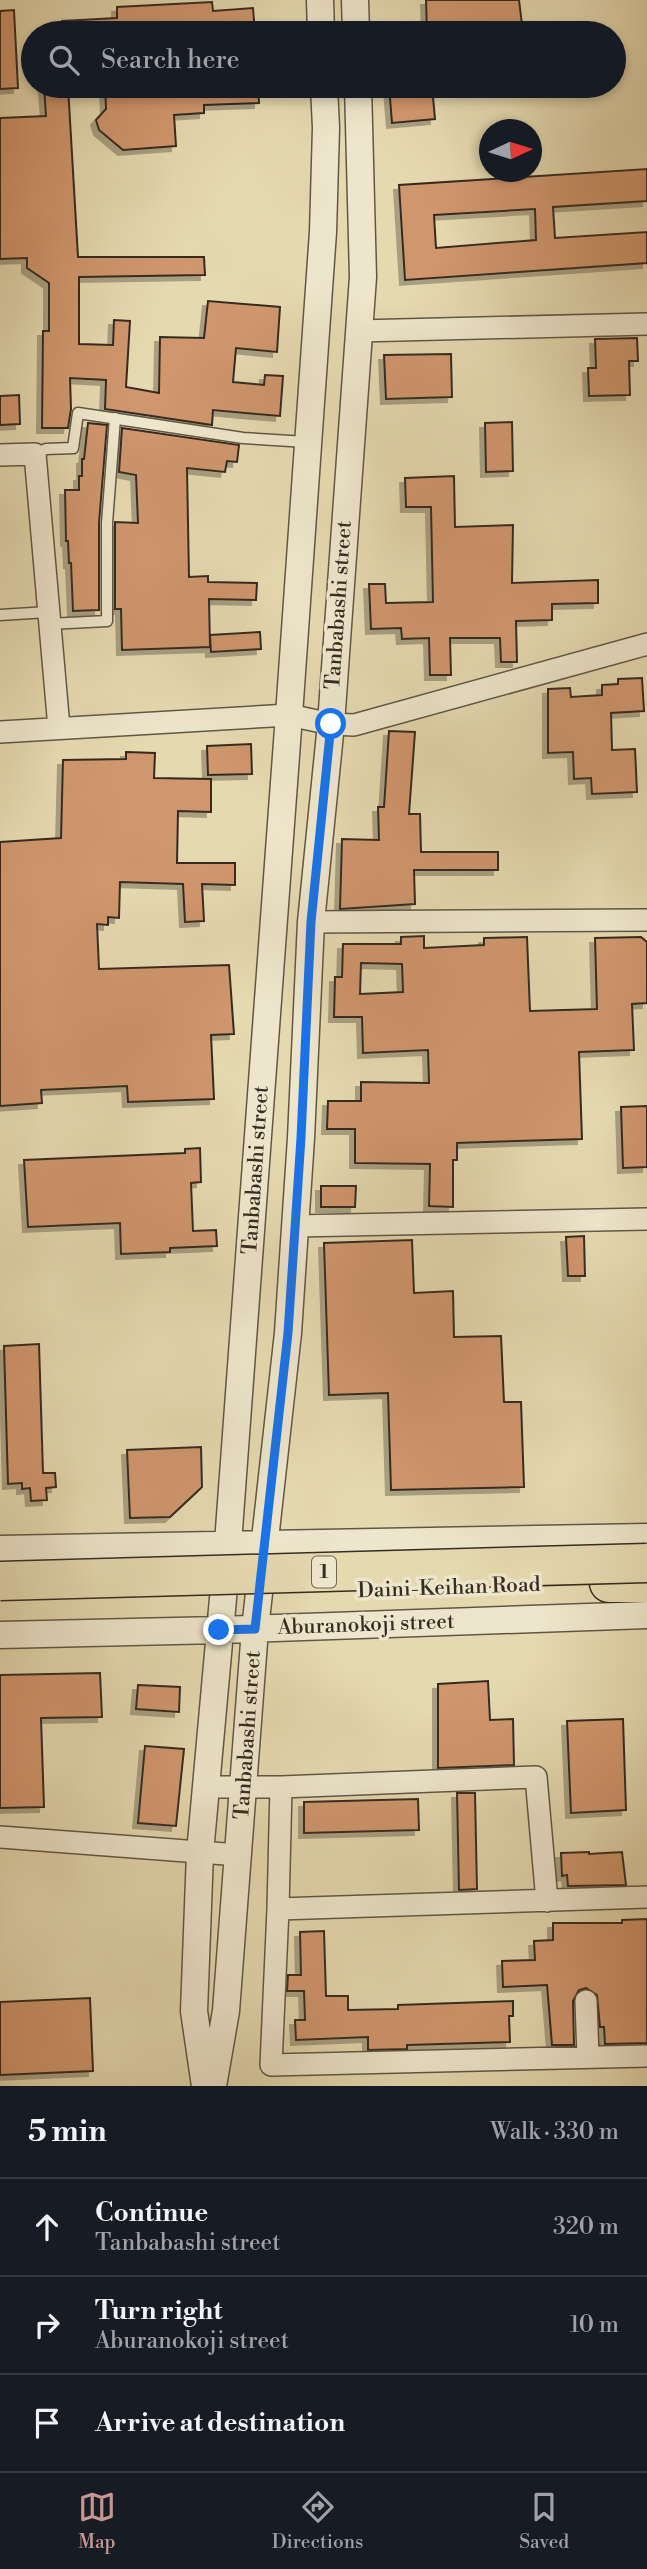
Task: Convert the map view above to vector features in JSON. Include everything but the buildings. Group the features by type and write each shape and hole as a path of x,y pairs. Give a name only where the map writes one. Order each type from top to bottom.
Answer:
{"highway":[{"name":"Daini-Keihan Road","path":"0,1581 647,1563"},
{"name":"Daini-Keihan Road","path":"0,1602 647,1583"}],"street":[{"path":"320,0 321,21"},
{"path":"355,0 356,21"},
{"name":"Tanbabashi street","path":"205,2086 194,2011 200,1853 228,1543 289,715 323,232 325,98"},
{"name":"Tanbabashi street","path":"213,2086 226,2011 262,1545 288,1333 311,922 331,724 363,276 358,98"},
{"path":"316,329 359,331 647,324"},
{"path":"308,442 350,445"},
{"path":"0,455 35,454 59,728"},
{"path":"0,732 289,715 331,724 354,725 647,645"},
{"path":"274,920 647,920"},
{"path":"251,1225 647,1219"},
{"path":"0,1549 647,1537"},
{"name":"Aburanokoji street","path":"0,1635 647,1615"},
{"path":"206,1787 281,1787 536,1777 547,1901"},
{"path":"281,1787 271,2065 647,2056"},
{"path":"0,1837 239,1856"},
{"path":"278,1909 647,1898"},
{"path":"586,2001 588,2057"}],"lane":[{"path":"35,454 46,449 72,448 78,413 243,438 308,442"},
{"path":"0,615 107,621 107,523 115,418"}],"route":[{"path":"219,1630 255,1629 262,1545 288,1333 311,922 331,724"}]}
